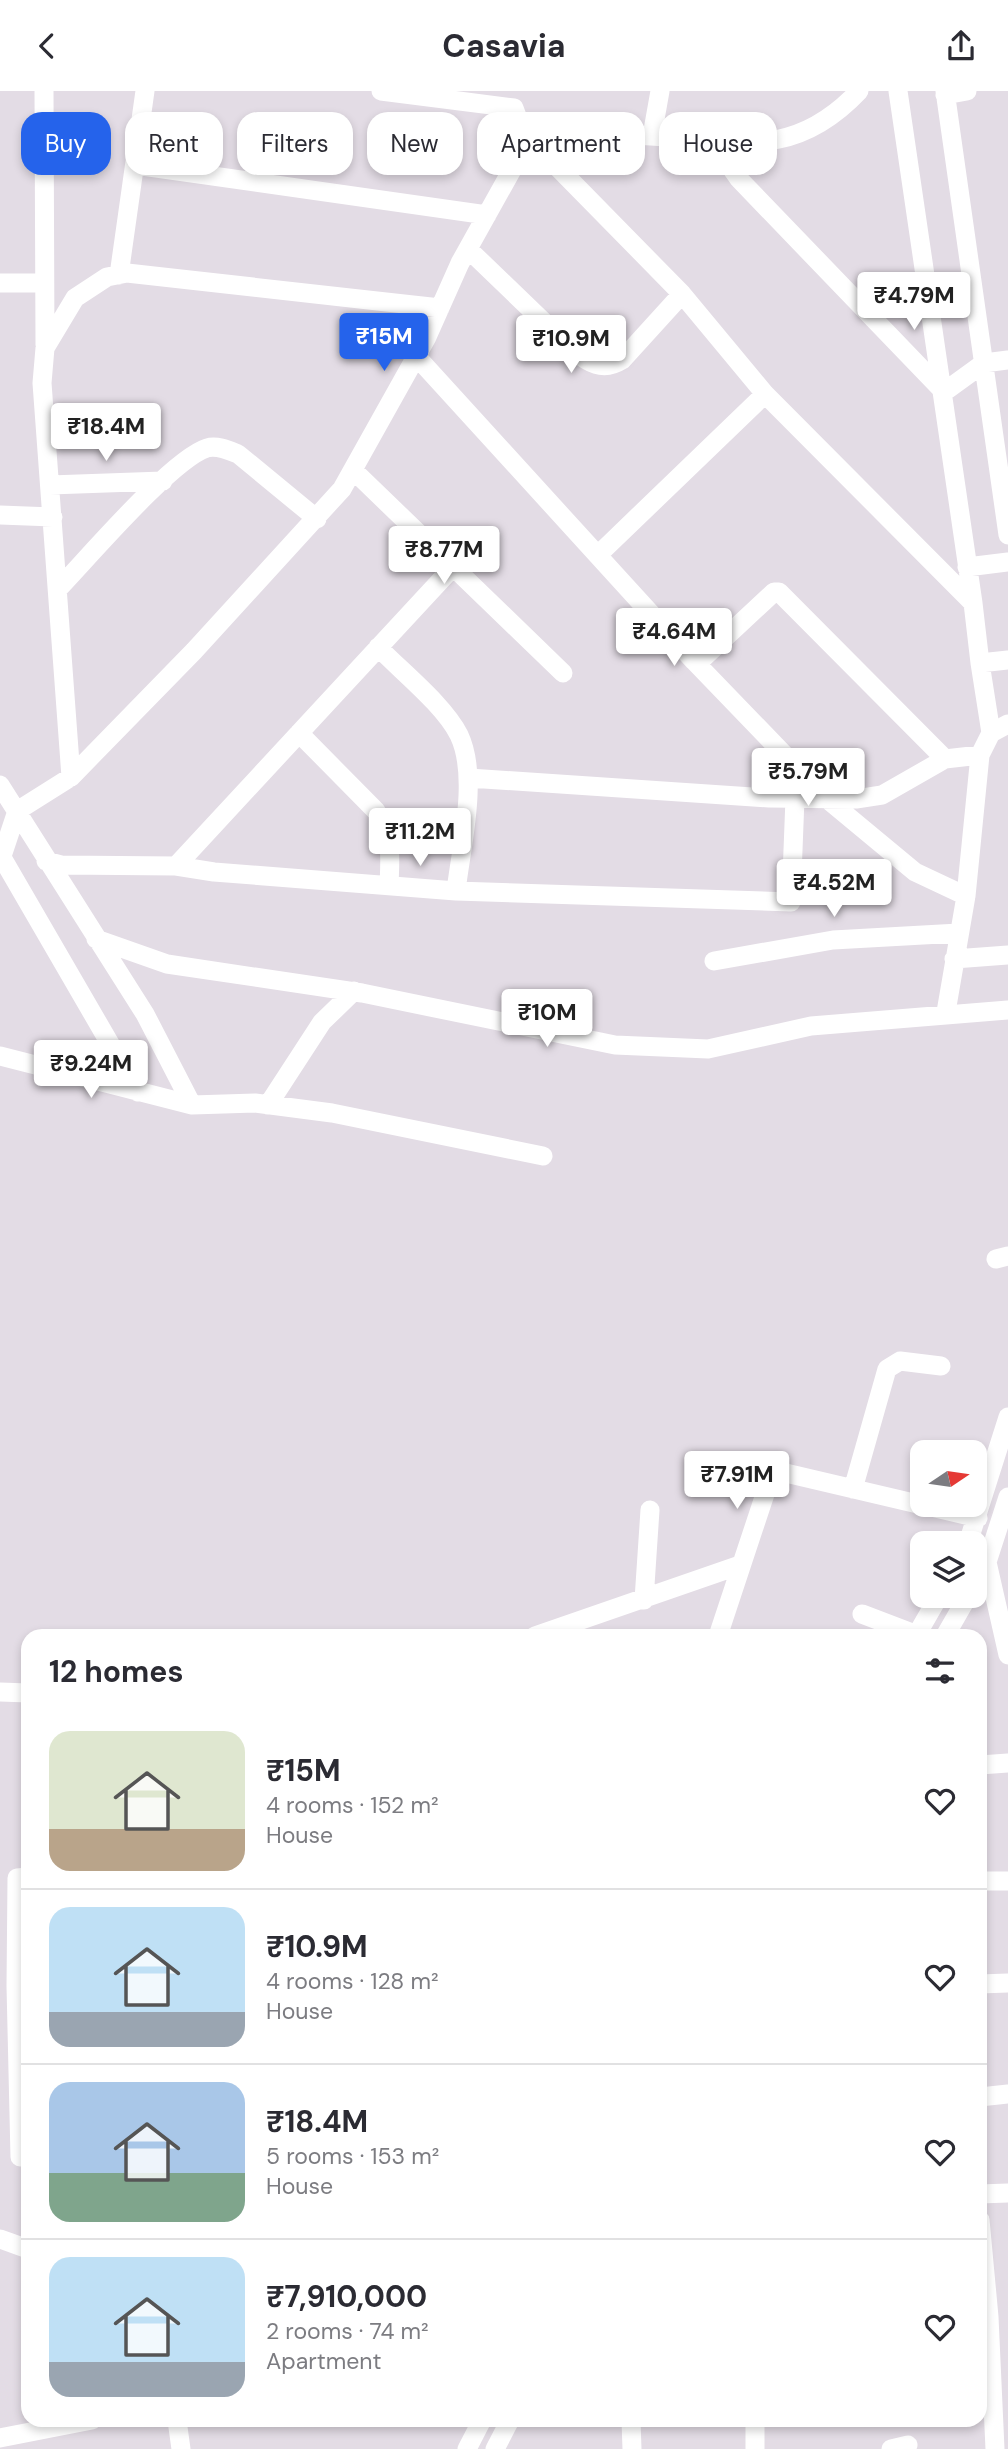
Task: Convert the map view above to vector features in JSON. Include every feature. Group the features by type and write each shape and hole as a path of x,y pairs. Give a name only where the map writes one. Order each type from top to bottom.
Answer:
{"street":[{"path":"44,91 45,348 42,383 71,777"},
{"path":"142,112 145,91"},
{"path":"382,91 516,99"},
{"path":"652,136 660,91"},
{"path":"777,140 812,129 859,91"},
{"path":"898,91 944,392 980,663 1000,729 980,755 966,896 946,1012"},
{"path":"967,91 945,93 984,363 1003,471 1008,535"},
{"path":"645,136 659,137"},
{"path":"119,275 134,175"},
{"path":"205,175 487,215"},
{"path":"138,1092 1,858 17,811 71,777 317,519 353,470 416,356 468,249 509,175"},
{"path":"565,175 682,293 765,394 973,603"},
{"path":"736,175 944,392"},
{"path":"468,249 587,363 602,367 614,366 622,360 682,293"},
{"path":"45,348 75,298 107,277 119,275 440,308"},
{"path":"0,283 44,283"},
{"path":"416,356 694,661 827,799 915,872 966,896"},
{"path":"944,392 984,363 1008,360"},
{"path":"598,554 765,394"},
{"path":"58,589 163,481 191,457 208,447 225,448 237,454 317,519"},
{"path":"353,470 563,673"},
{"path":"50,485 163,481"},
{"path":"0,515 53,517"},
{"path":"967,567 1008,562"},
{"path":"176,866 453,567"},
{"path":"694,661 700,661 774,592 779,592 945,759"},
{"path":"378,647 448,719 459,735 469,778 456,891"},
{"path":"980,663 1008,660"},
{"path":"299,733 376,811 385,824 391,841 389,886"},
{"path":"469,778 795,798 856,799 882,795 945,759 980,755"},
{"path":"0,785 145,1014 192,1105"},
{"path":"46,861 61,865 176,866 456,891 791,902 795,798"},
{"path":"715,961 833,940 959,933"},
{"path":"96,939 167,964 354,991 615,1045 708,1049 811,1026 946,1012 1008,1010"},
{"path":"954,959 1008,955"},
{"path":"268,1105 322,1022 354,991"},
{"path":"0,1056 192,1105 268,1105 332,1113 542,1156"},
{"path":"853,1489 887,1369 900,1361 941,1366"},
{"path":"973,1531 1008,1417"},
{"path":"720,1629 772,1470 910,1502"},
{"path":"1008,1497 987,1562 1008,1655"},
{"path":"644,1599 650,1510"},
{"path":"974,1517 978,1518"},
{"path":"556,1629 740,1565"},
{"path":"921,1629 932,1608"},
{"path":"949,1629 961,1608"},
{"path":"862,1613 900,1629"},
{"path":"0,1692 21,1693"},
{"path":"987,1764 1008,1763"},
{"path":"20,2157 8,1985 17,1878 21,1878"},
{"path":"987,1881 1008,1881"},
{"path":"987,1984 1008,1983"},
{"path":"987,2096 1008,2094"},
{"path":"987,2194 1008,2193"},
{"path":"0,2239 21,2246"},
{"path":"987,2296 995,2449"},
{"path":"0,2438 56,2427"},
{"path":"178,2427 181,2449"},
{"path":"467,2449 478,2427"},
{"path":"495,2449 504,2427"},
{"path":"631,2427 632,2449"},
{"path":"755,2427 755,2449"}]}
